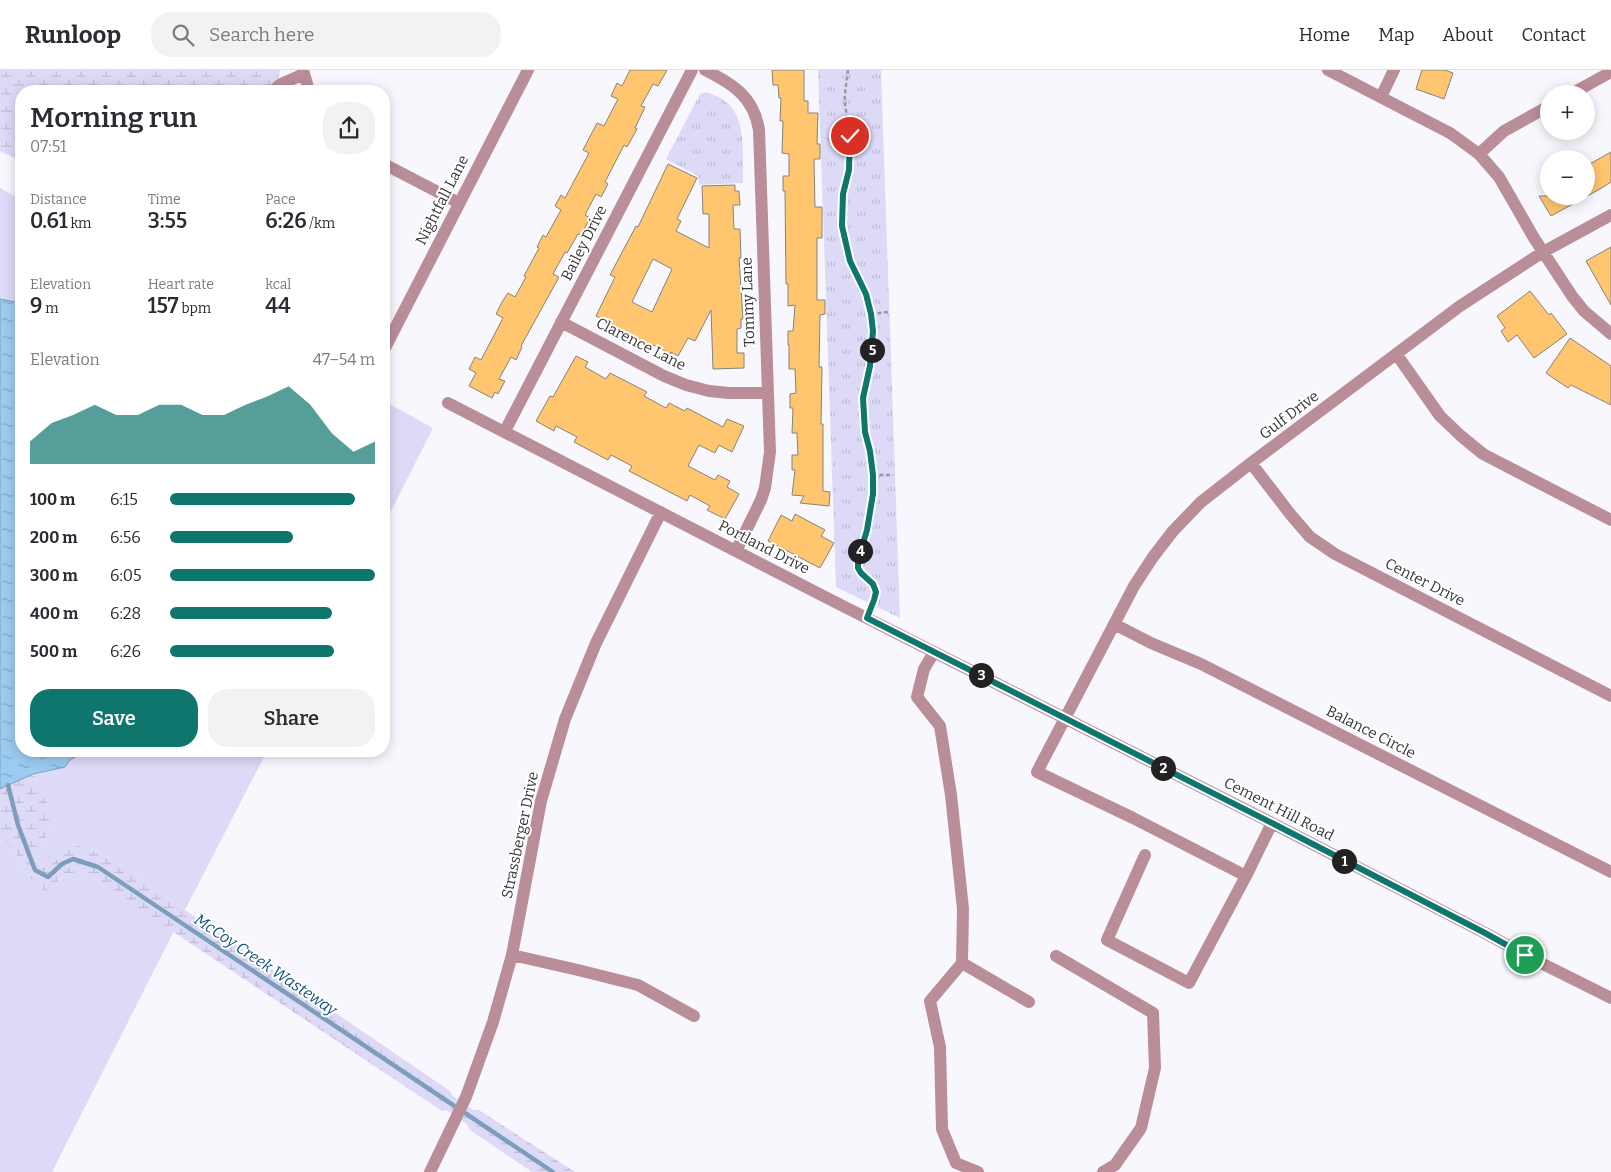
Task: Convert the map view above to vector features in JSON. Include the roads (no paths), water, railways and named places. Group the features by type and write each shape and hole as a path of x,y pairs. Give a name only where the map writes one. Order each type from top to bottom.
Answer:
{"street":[{"name":"Nightfall Lane","path":"390,332 528,70"},
{"name":"Bailey Drive","path":"504,431 692,70"},
{"name":"Tommy Lane","path":"705,70 740,91 758,120 760,130 770,452 765,488 756,513 736,551"},
{"path":"1328,70 1450,133 1479,154 1498,177 1572,296 1584,312 1611,334"},
{"path":"1381,97 1394,70"},
{"path":"281,85 304,72 307,85"},
{"path":"1587,85 1611,72"},
{"path":"1479,154 1504,131 1540,111"},
{"path":"390,167 459,203"},
{"name":"Gulf Drive","path":"1246,876 1133,818 1037,772 1134,586 1173,530 1201,502 1251,463 1460,306 1543,252 1611,215"},
{"name":"Clarence Lane","path":"561,322 664,376 686,385 709,391 729,393 767,393"},
{"path":"1397,355 1440,416 1483,454 1611,520"},
{"name":"Portland Drive","path":"448,403 1065,718"},
{"name":"Center Drive","path":"1251,463 1310,536 1335,554 1611,696"},
{"name":"Strassberger Drive","path":"430,1172 466,1097 493,1022 512,956 541,801 564,719 596,644 661,512"},
{"name":"Balance Circle","path":"1114,624 1151,643 1201,664 1611,872"},
{"path":"934,652 924,669 916,697 940,726 951,794 963,909 962,962 930,1001 940,1047 942,1129 956,1163 978,1172"},
{"name":"Cement Hill Road","path":"1065,718 1611,998"},
{"path":"1145,855 1107,940 1189,983 1272,823"},
{"path":"512,956 638,985 694,1016"},
{"path":"1056,956 1153,1013 1155,1068 1141,1128 1115,1165 1104,1172"},
{"path":"962,962 1029,1002"}],"water":[{"path":"0,299 15,302 15,757 75,757 65,767 33,774 0,789"}],"waterway":[{"name":"McCoy Creek Wasteway","path":"8,785 18,825 35,870 48,877 62,864 73,859 98,867 553,1172"}]}
